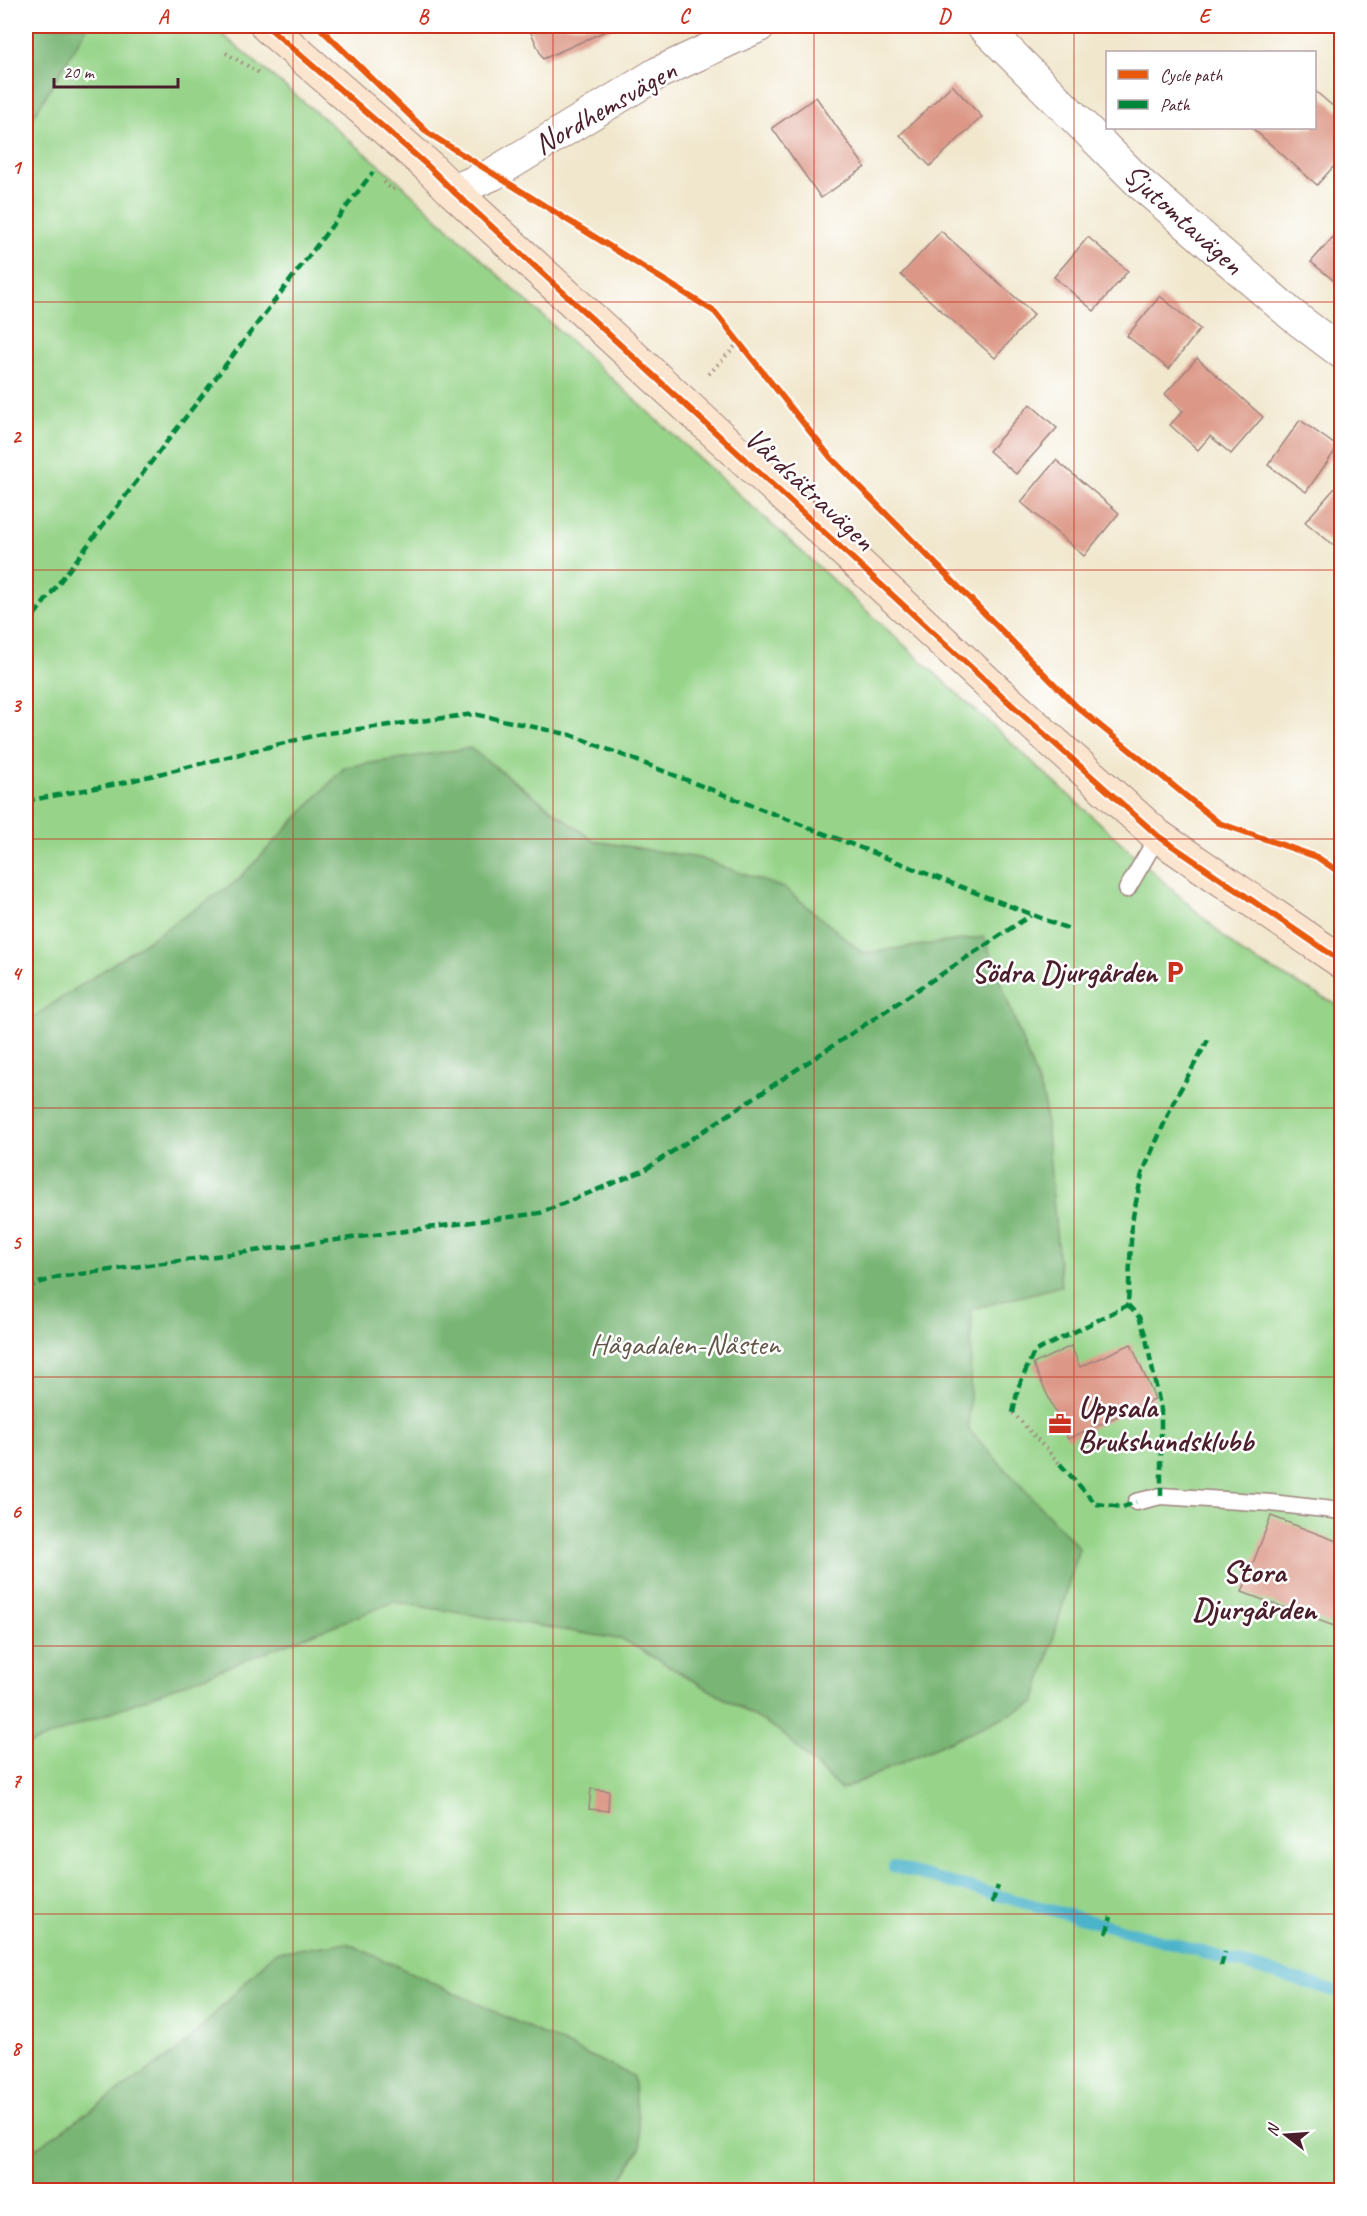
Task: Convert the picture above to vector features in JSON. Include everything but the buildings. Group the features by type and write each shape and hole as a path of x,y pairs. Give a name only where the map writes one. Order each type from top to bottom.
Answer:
{"street":[{"name":"Vårdsätravägen","path":"267,26 428,166 1014,707 1158,836 1341,962"},
{"name":"Nordhemsvägen","path":"453,191 493,174 658,72 759,26"},
{"name":"Sjutomtavägen","path":"983,26 1141,184 1292,315 1341,353"}],"lane":[{"path":"1127,890 1158,836"},
{"path":"1136,1502 1161,1496 1271,1503 1341,1511"}],"path":[{"path":"733,334 746,351"},
{"path":"705,378 739,342"},
{"path":"1013,1413 1060,1464"}],"green space":[{"name":"Hågadalen-Nåsten","path":"26,26 212,26 393,176 509,285 1243,954 1341,1007 1341,2190 26,2190"},
{"path":"26,26 88,26 26,129"},
{"path":"470,748 594,841 699,858 786,889 863,953 984,937 1044,1100 1061,1286 972,1309 969,1430 1079,1548 1035,1703 841,1790 780,1731 624,1640 394,1602 30,1744 26,1742 26,1022 237,881 345,767"},
{"path":"347,1943 633,2076 641,2146 615,2190 26,2190 26,2155 181,2048 275,1952"}],"waterway":[{"path":"894,1867 1186,1947 1342,1993"}],"marked path":[{"path":"26,626 373,172"},
{"path":"26,801 122,783 321,734 474,714 571,735 1069,929"},
{"path":"26,1287 58,1277 540,1213 643,1171 1031,915"},
{"path":"1161,1496 1161,1410 1145,1334 1139,1317 1128,1305 1132,1221 1142,1174 1174,1101 1208,1040"},
{"path":"1013,1413 1018,1388 1034,1352 1128,1305"},
{"path":"1060,1464 1096,1504 1123,1507 1136,1502"},
{"path":"992,1903 998,1886"},
{"path":"1106,1934 1111,1917"},
{"path":"1221,1966 1225,1952"}],"cycle path":[{"path":"267,26 428,166 1014,707 1158,836 1342,962"},
{"path":"318,26 428,133 715,312 831,458 1076,706 1219,823 1317,857 1342,874"}],"place":[{"name":"Södra Djurgården","path":"1175,972"},
{"name":"Uppsala Brukshundsklubb","path":"1060,1424"}],"district":[{"name":"Stora Djurgården","path":"1254,1590"}]}
